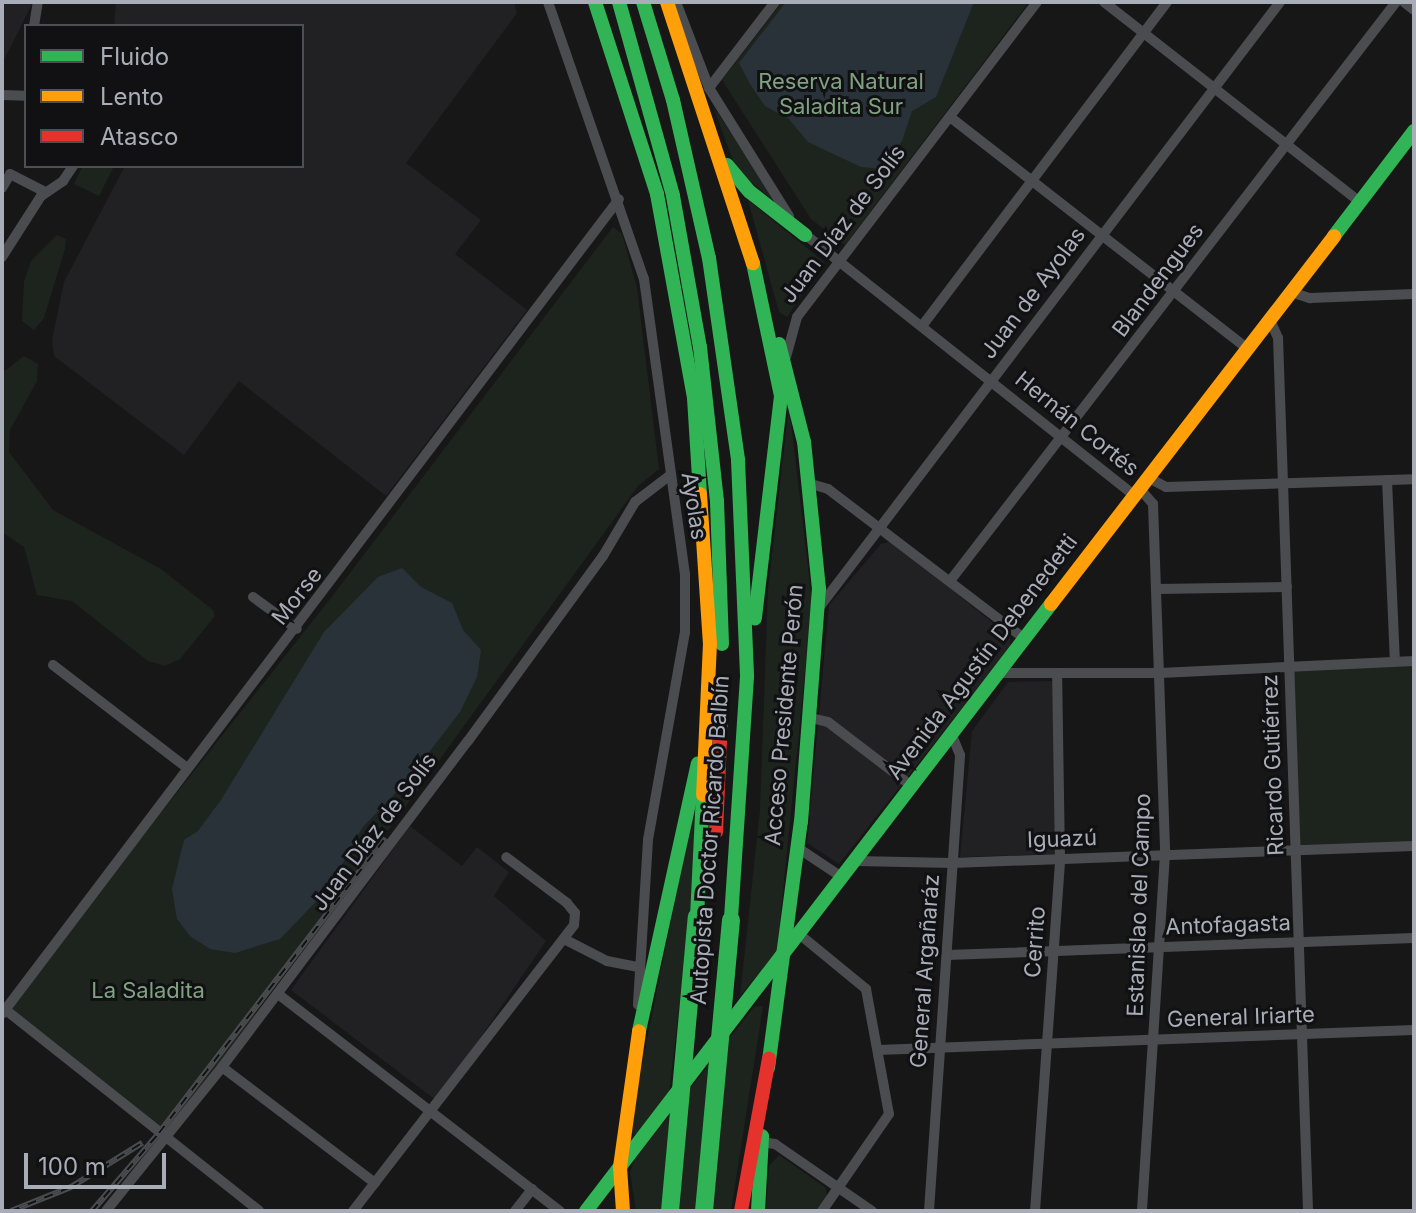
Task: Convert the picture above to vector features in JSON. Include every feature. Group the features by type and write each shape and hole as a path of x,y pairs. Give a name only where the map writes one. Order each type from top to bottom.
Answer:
{"main road":[{"path":"595,2 639,127 676,286 702,467 709,673 703,917 670,1211"},
{"name":"Autopista Doctor Ricardo Balbín","path":"619,2 673,196 709,417 722,666 682,1211"},
{"name":"Autopista Doctor Ricardo Balbín","path":"643,2 673,100 720,317 738,460 747,677 731,920 704,1211"},
{"name":"Acceso Presidente Perón","path":"667,2 785,363 811,484 819,609 798,848 769,1059 758,1211"},
{"name":"Avenida Agustín Debenedetti","path":"586,1211 1414,131"},
{"path":"718,153 742,184 805,235"},
{"path":"747,677 781,396 763,294"},
{"path":"623,1211 620,1167 639,1031 697,768 709,673"},
{"path":"741,1211 769,1059"}],"street":[{"path":"34,24 38,2"},
{"name":"Ayolas","path":"548,2 619,199 644,279 685,574 685,632 656,778 638,967 639,1031"},
{"name":"Hernán Cortés","path":"676,2 709,88 805,235 1062,438 1142,488 1153,504"},
{"path":"709,88 775,2"},
{"name":"Juan Díaz de Solís","path":"785,363 793,323 1037,2"},
{"path":"1104,2 1360,202"},
{"path":"922,326 1167,2"},
{"name":"Juan de Ayolas","path":"819,609 1280,2"},
{"name":"Blandengues","path":"950,581 1396,2"},
{"path":"1404,2 1414,10"},
{"path":"2,95 24,96"},
{"path":"950,117 1248,349"},
{"path":"2,257 45,192 63,181 72,168"},
{"path":"2,188 10,174 45,192"},
{"name":"Morse","path":"3,1010 297,629 619,199"},
{"path":"1291,292 1310,298 1414,294"},
{"name":"Ricardo Gutiérrez","path":"1270,320 1278,338 1308,1211"},
{"name":"Juan Díaz de Solís","path":"106,1211 278,994 585,581 635,502 669,476"},
{"name":"Hernán Cortés","path":"1142,488 1414,479"},
{"path":"1387,480 1395,661"},
{"path":"811,484 828,489 1025,639"},
{"name":"Estanislao del Campo","path":"1142,1211 1165,854 1153,504"},
{"path":"1157,589 1287,587"},
{"path":"253,597 297,629"},
{"path":"999,673 1160,673 1414,661"},
{"path":"53,665 187,768"},
{"name":"Cerrito","path":"1035,1211 1060,859 1057,675"},
{"path":"811,718 828,722 913,787"},
{"name":"General Argañaráz","path":"929,1211 960,755 952,735"},
{"name":"Iguazú","path":"856,861 952,863 1414,846"},
{"path":"798,848 843,878"},
{"path":"353,1211 574,925 572,908 506,857"},
{"path":"799,934 862,985 878,1050 889,1120 822,1211"},
{"name":"Antofagasta","path":"947,955 1414,938"},
{"path":"564,939 607,961 638,967"},
{"path":"278,994 560,1211"},
{"path":"3,1010 259,1211"},
{"name":"General Iriarte","path":"878,1050 1414,1030"},
{"path":"222,1067 375,1183"},
{"path":"761,1142 781,1148 872,1211"},
{"path":"515,1211 532,1189"}],"shaded area":[{"path":"2,2 33,2 2,64"},
{"path":"116,2 514,2 517,13 406,163 481,220 455,254 527,310 386,496 239,381 184,455 54,356 52,340 64,282 124,168 304,168 304,24 114,24"},
{"name":"Reserva Natural Saladita Sur","path":"786,2 974,2 936,97 912,111 902,141 881,169 861,167 808,142 789,119 765,106 750,84 739,63"},
{"path":"892,541 1010,637 1010,647 839,864 807,843 829,605 881,544"},
{"path":"402,568 421,587 452,603 463,630 481,650 477,677 460,712 406,782 362,828 329,888 280,939 235,953 210,949 190,936 177,919 172,889 184,840 198,831 221,800 324,632 378,577"},
{"path":"1053,681 1056,854 960,857 972,731 1008,682"},
{"path":"410,826 462,866 477,847 509,872 494,896 546,941 437,1101 291,990"}],"green space":[{"name":"Reserva Natural Saladita Sur","path":"782,2 1029,2 845,245 811,219 722,80"},
{"path":"713,106 779,206 736,169"},
{"path":"82,168 113,168 99,196 74,184"},
{"path":"748,200 824,262 787,317 779,312"},
{"name":"La Saladita","path":"613,227 622,234 637,288 659,469 638,486 165,1138 5,1010 334,594"},
{"path":"57,235 66,239 65,249 44,318 34,330 22,321 24,282 31,261"},
{"path":"24,356 38,364 37,381 10,430 9,452 53,510 161,569 213,610 215,616 180,659 165,666 148,661 72,601 37,595 24,547 2,532 2,373"},
{"path":"789,405 812,602 777,951 740,996 760,810 768,590"},
{"path":"1414,661 1414,846 1295,850 1291,665"},
{"path":"698,784 692,898 669,1093 636,1135 632,1133 637,1090"},
{"path":"763,1006 731,1211 636,1211 630,1172 635,1159 754,1007"},
{"path":"779,1155 826,1188 827,1199 817,1211 766,1211 769,1166"}],"railway":[{"path":"92,1211 159,1133 385,838"},
{"path":"11,1211 71,1187 142,1143"}],"traffic: fast":[{"path":"595,2 657,194 694,398 700,494"},
{"path":"619,2 673,196 700,347 717,501 722,644"},
{"path":"643,2 673,100 709,258 738,460 747,677 731,920"},
{"path":"1334,236 1414,131"},
{"path":"727,165 750,192 805,235"},
{"path":"753,263 781,396 755,618"},
{"path":"768,1068 801,822 819,589 804,442 779,344"},
{"path":"586,1211 1051,604"},
{"path":"639,1031 698,763"},
{"path":"697,917 703,795"},
{"path":"670,1211 697,917"},
{"path":"704,1211 731,920"},
{"path":"758,1211 762,1136"}],"traffic: slow":[{"path":"667,2 753,263"},
{"path":"1051,604 1334,236"},
{"path":"700,494 710,643 703,795"},
{"path":"623,1211 620,1167 639,1031"}],"traffic: jam":[{"path":"716,832 721,718"},
{"path":"741,1211 769,1059"}]}
